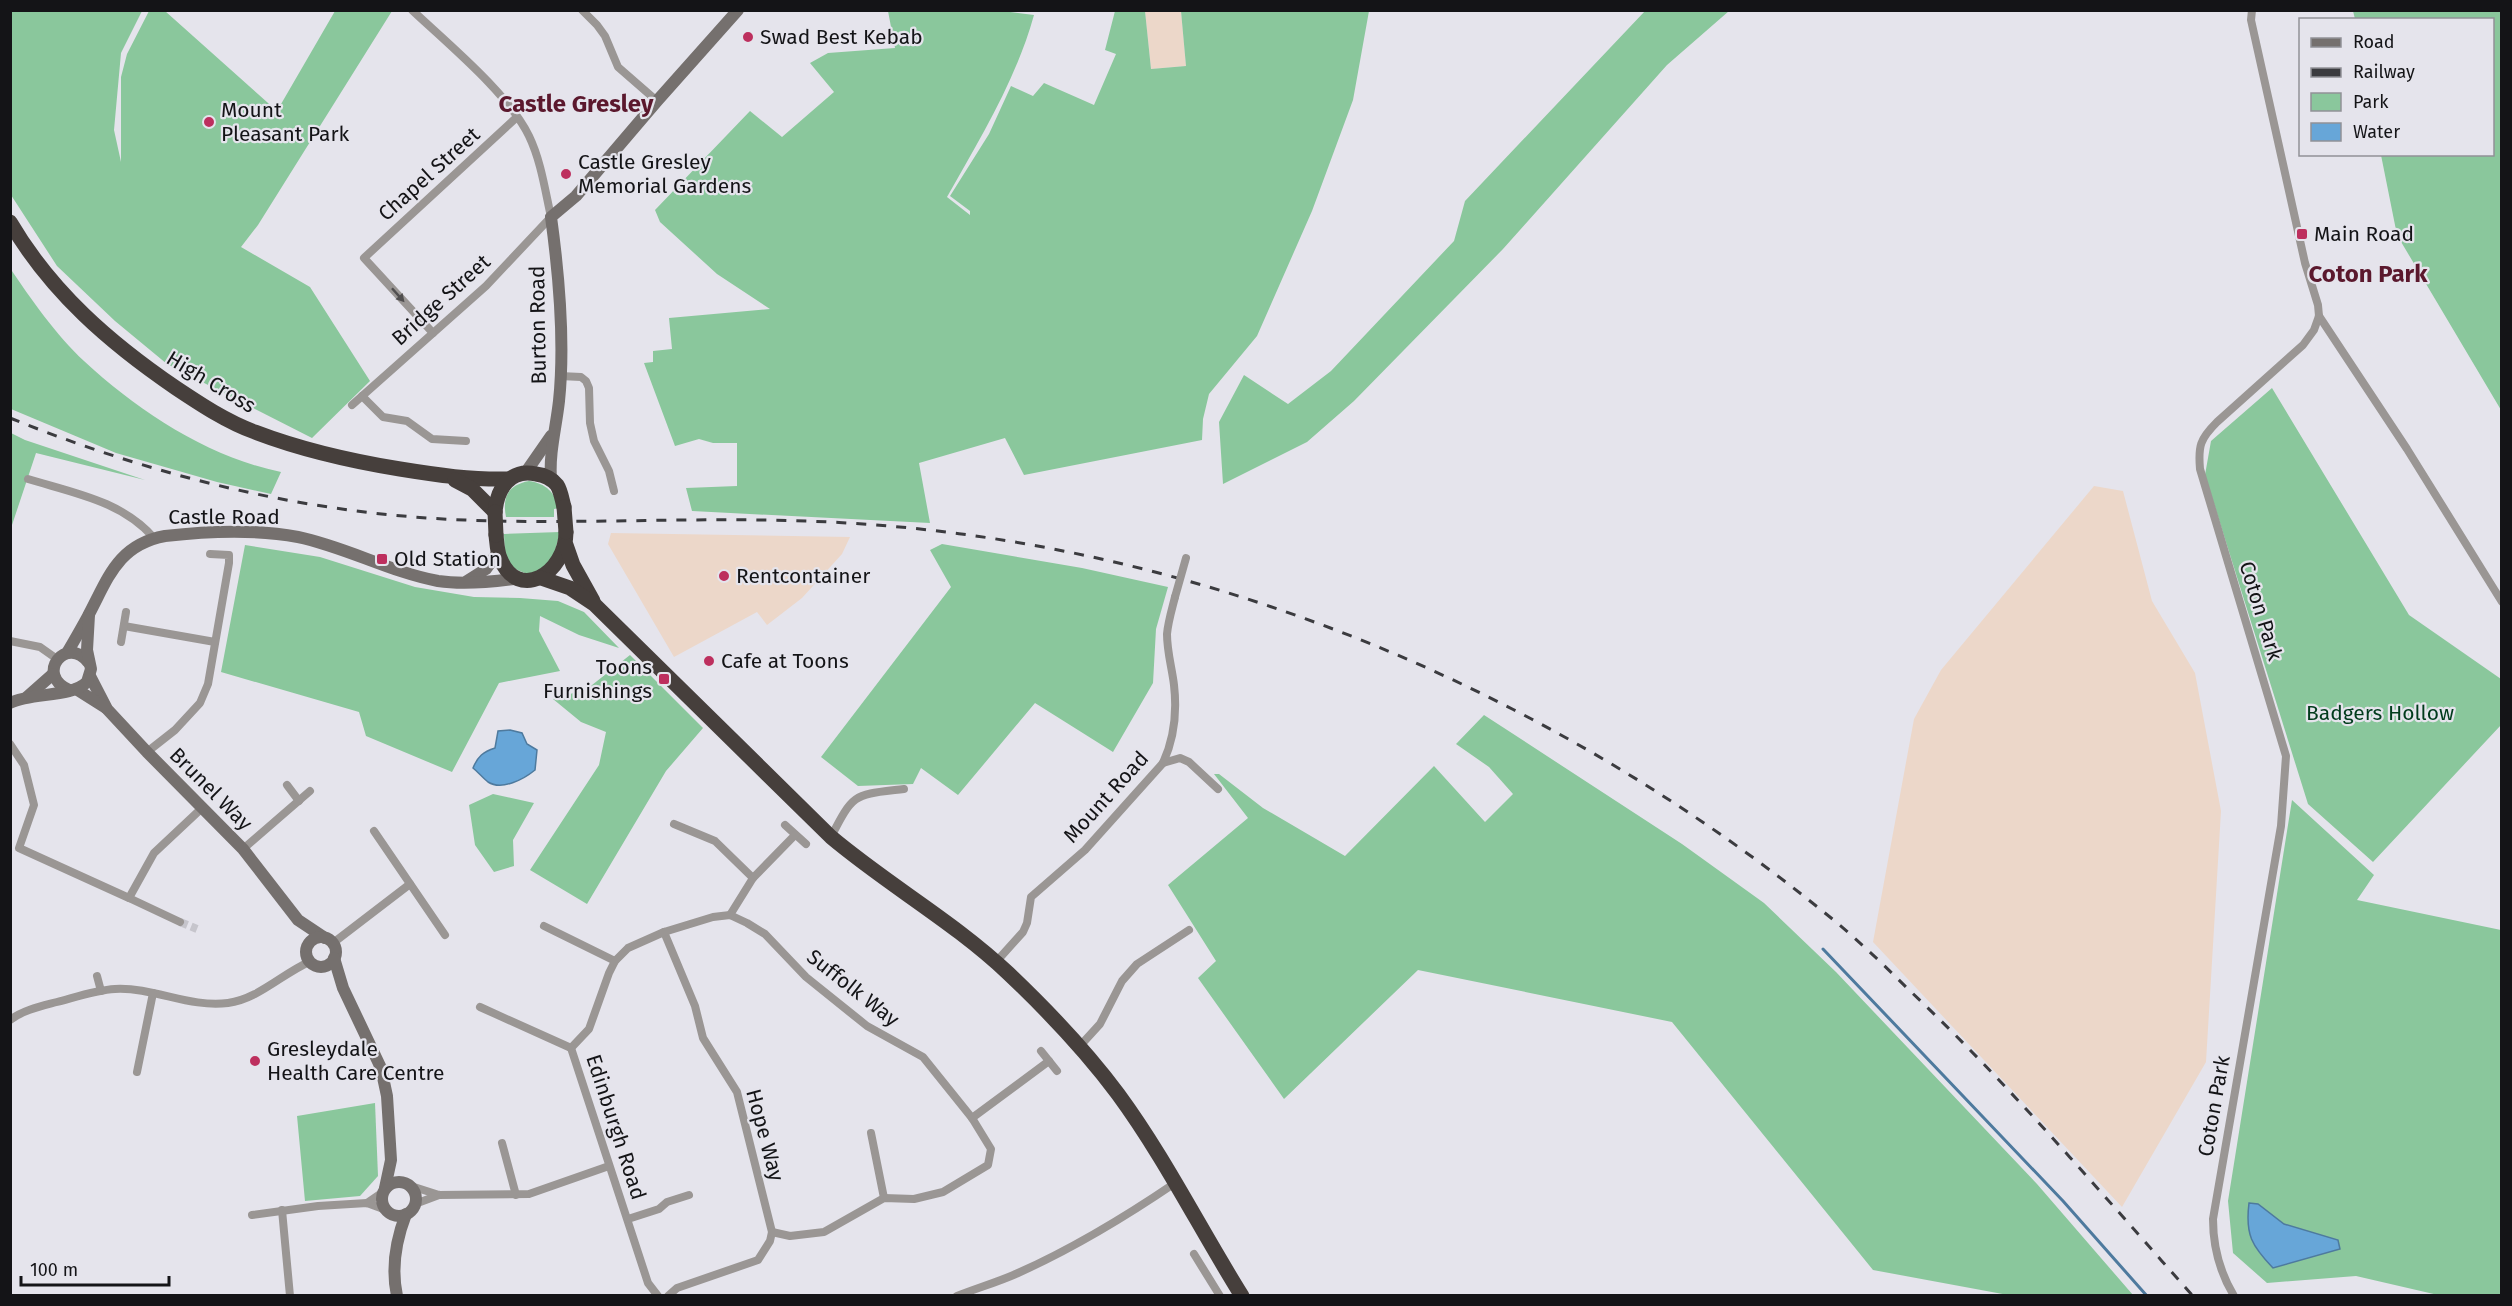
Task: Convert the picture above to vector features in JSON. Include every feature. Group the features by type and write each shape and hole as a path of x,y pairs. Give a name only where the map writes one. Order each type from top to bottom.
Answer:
{"highway":[{"name":"High Cross","path":"10,222 27,250 63,295 88,320 142,365 203,406 253,432 347,460 450,478 509,479"},
{"path":"594,604 573,565 566,539 564,507 560,491 551,479 544,475 526,472 509,479 498,494 495,512 498,552 504,565 520,578 541,578 570,588 594,604 831,837 996,962 1079,1047 1118,1095 1175,1183 1242,1296"},
{"name":"High Cross","path":"450,478 472,489 495,512"},
{"path":"541,578 553,570 566,539"}],"street":[{"path":"412,10 481,75 517,117 530,137 537,157 550,217 572,201 738,10"},
{"path":"582,10 605,36 618,67 657,101"},
{"path":"2252,10 2251,20 2319,316 2408,449 2502,602"},
{"name":"Chapel Street","path":"433,333 364,258 517,117"},
{"name":"Bridge Street","path":"352,405 486,286 550,217"},
{"name":"Burton Road","path":"550,217 558,276 560,376 559,402 550,463 551,479"},
{"name":"Coton Park","path":"2234,1296 2220,1268 2213,1244 2213,1219 2281,826 2286,756 2199,469 2200,445 2203,435 2303,345 2314,330 2319,316"},
{"path":"560,376 582,377 586,381 589,388 590,423 594,441 609,471 614,491"},
{"path":"362,396 383,417 407,421 432,440 466,441"},
{"name":"Burton Road","path":"526,472 554,432"},
{"path":"28,479 117,508 141,523 154,538"},
{"name":"Castle Road","path":"62,656 117,564 135,547 154,538 245,533 298,537 436,580 463,583 520,578"},
{"path":"463,583 486,569 498,552"},
{"path":"147,752 175,730 200,703 208,684 229,555 210,554"},
{"name":"Mount Road","path":"996,962 1023,932 1027,923 1031,897 1085,850 1163,763 1174,728 1174,684 1168,663 1167,633 1174,597 1186,558"},
{"path":"121,642 126,612"},
{"name":"Castle Road","path":"88,662 89,614"},
{"path":"124,626 215,642"},
{"path":"10,641 40,647 62,656 78,653 88,662 90,676 87,682 73,689 27,697 10,703"},
{"path":"27,697 53,674 62,656"},
{"path":"53,674 60,686 73,689"},
{"name":"Brunel Way","path":"90,676 107,709 243,849 298,920 329,941"},
{"name":"Brunel Way","path":"73,689 107,709"},
{"path":"10,744 24,765 34,805 19,848 180,922"},
{"path":"1163,763 1180,758 1189,762 1218,789"},
{"path":"287,785 299,801"},
{"path":"831,837 848,805 864,794 904,789"},
{"path":"243,849 310,790"},
{"path":"129,898 154,853 202,808"},
{"path":"674,824 714,841 753,878"},
{"path":"785,825 806,844"},
{"path":"374,831 445,934"},
{"path":"544,926 615,961 628,948 664,933 713,917 730,915 753,878 795,835"},
{"path":"311,961 311,940 329,941 410,884"},
{"name":"Brunel Way","path":"283,902 302,937 311,961"},
{"name":"Suffolk Way","path":"730,915 747,922 765,934 806,977 867,1026 890,1041 923,1057 972,1118 991,1149 988,1165 943,1192 914,1199 884,1198"},
{"path":"1079,1047 1100,1024 1122,981 1137,964 1189,930"},
{"name":"Hope Way","path":"664,933 695,1006 703,1038 737,1092 772,1232"},
{"path":"329,941 343,988 381,1068 387,1096 391,1160 382,1201 398,1235"},
{"path":"10,1020 42,1006 116,989 153,993 204,1004 230,1002 256,993 290,970 311,961 328,965 334,958"},
{"path":"311,961 333,976 343,988"},
{"name":"Edinburgh Road","path":"615,961 589,1029 571,1048 648,1283 658,1296"},
{"path":"97,976 101,991"},
{"path":"137,1072 153,993"},
{"path":"480,1007 571,1048"},
{"path":"1041,1051 1057,1071"},
{"path":"972,1118 1049,1061"},
{"path":"668,1296 677,1288 758,1260 770,1241 772,1232 790,1236 824,1232 884,1198 871,1133"},
{"path":"502,1143 516,1195"},
{"path":"391,1160 416,1196 415,1204"},
{"path":"367,1203 394,1182 439,1194 516,1195 529,1194 609,1166"},
{"path":"957,1296 1015,1274 1063,1251 1131,1212 1175,1183"},
{"path":"397,1296 394,1262 398,1235 406,1214 415,1204 439,1194"},
{"path":"628,1219 659,1209 667,1202 689,1195"},
{"path":"252,1215 282,1210 367,1203 395,1216 406,1214"},
{"path":"282,1210 290,1296"},
{"path":"1194,1254 1220,1296"}],"shaded area":[{"path":"1145,11 1181,11 1186,66 1151,69"},
{"path":"2094,486 2123,491 2152,601 2195,673 2221,811 2206,1062 2122,1207 1873,942 1914,719 1941,670"},
{"name":"Rentcontainer","path":"611,533 850,537 842,554 802,598 767,625 757,612 674,657 608,544"}],"green space":[{"path":"10,11 142,11 121,53 114,130 121,162 121,77 127,54 149,11 165,11 277,111 335,11 392,11 258,225 241,247 310,287 370,381 312,438 167,364 115,321 57,266 11,195"},
{"path":"888,11 1003,11 1034,15 1007,86 947,197 970,215 970,211 950,196 989,134 1011,86 1033,96 1044,83 1094,105 1116,54 1105,50 1115,11 1145,11 1151,69 1186,66 1181,11 1369,11 1353,100 1312,211 1257,336 1209,394 1203,419 1202,440 1024,475 1005,438 919,463 930,523 692,511 686,488 737,486 737,443 713,443 699,439 675,446 644,363 653,362 653,351 672,349 669,318 770,309 717,274 660,222 655,210 750,111 782,137 834,92 810,63 828,53 895,48"},
{"path":"1645,11 1729,11 1667,65 1503,249 1354,401 1307,442 1223,484 1219,422 1244,375 1288,404 1331,371 1454,241 1465,201"},
{"path":"2353,11 2501,11 2501,410 2397,235 2381,156 2494,156 2494,18 2355,18"},
{"path":"10,268 64,340 105,380 127,397 175,430 201,443 254,465 281,472 271,494 217,482 116,453 11,409"},
{"name":"Badgers Hollow","path":"2272,388 2409,615 2501,679 2501,725 2373,862 2308,804 2205,475 2211,441"},
{"path":"11,433 25,440 145,480 36,453 11,528"},
{"path":"529,481 541,484 555,497 559,508 554,509 554,517 506,517 505,504 508,493 516,485"},
{"path":"560,532 552,563 532,575 516,569 508,562 504,534"},
{"path":"942,544 1082,568 1168,587 1156,629 1153,683 1113,752 1035,703 958,795 921,768 913,784 858,786 821,757 951,587 930,550"},
{"path":"245,545 320,557 415,587 474,597 558,601 584,612 619,648 579,635 540,616 539,631 560,671 499,683 452,772 366,736 359,712 221,672"},
{"path":"630,655 703,728 666,771 587,904 530,870 599,765 606,732 581,722 553,699 587,689"},
{"path":"1484,715 1682,844 1764,903 1836,972 2037,1184 2133,1295 2008,1295 1873,1270 1672,1022 1418,970 1284,1099 1198,978 1216,961 1168,885 1248,818 1214,774 1219,774 1263,808 1345,856 1434,766 1485,822 1513,794 1489,767 1456,744"},
{"path":"493,794 534,803 513,840 514,866 494,872 475,845 469,805"},
{"path":"2292,800 2374,875 2357,900 2501,930 2501,1295 2438,1295 2356,1276 2267,1283 2233,1253 2228,1201"},
{"path":"375,1103 378,1176 360,1196 305,1201 297,1116"}],"water":[{"path":"510,730 522,733 527,744 537,750 535,770 506,785 488,782 473,768 481,755 495,748 498,731"},
{"path":"2249,1203 2258,1204 2284,1224 2338,1240 2340,1249 2273,1268 2255,1246 2249,1232"}],"waterway":[{"path":"1823,949 2063,1201 2147,1296"}],"tunnel":[{"path":"180,922 197,929"}],"railway":[{"path":"10,418 120,458 176,475 290,501 348,510 465,520 752,520 847,523 981,537 1114,562 1245,598 1372,644 1496,701 1615,766 1728,840 1836,922 1946,1025 2054,1140 2193,1296"}],"place":[{"name":"Swad Best Kebab","path":"748,37"},
{"name":"Mount Pleasant Park","path":"209,122"},
{"name":"Castle Gresley Memorial Gardens","path":"566,174"},
{"name":"Main Road","path":"2302,234"},
{"name":"Old Station","path":"382,559"},
{"name":"Rentcontainer","path":"724,576"},
{"name":"Cafe at Toons","path":"709,661"},
{"name":"Toons Furnishings","path":"664,679"},
{"name":"Gresleydale Health Care Centre","path":"255,1061"}],"district":[{"name":"Castle Gresley","path":"576,104"},
{"name":"Coton Park","path":"2368,274"}]}
